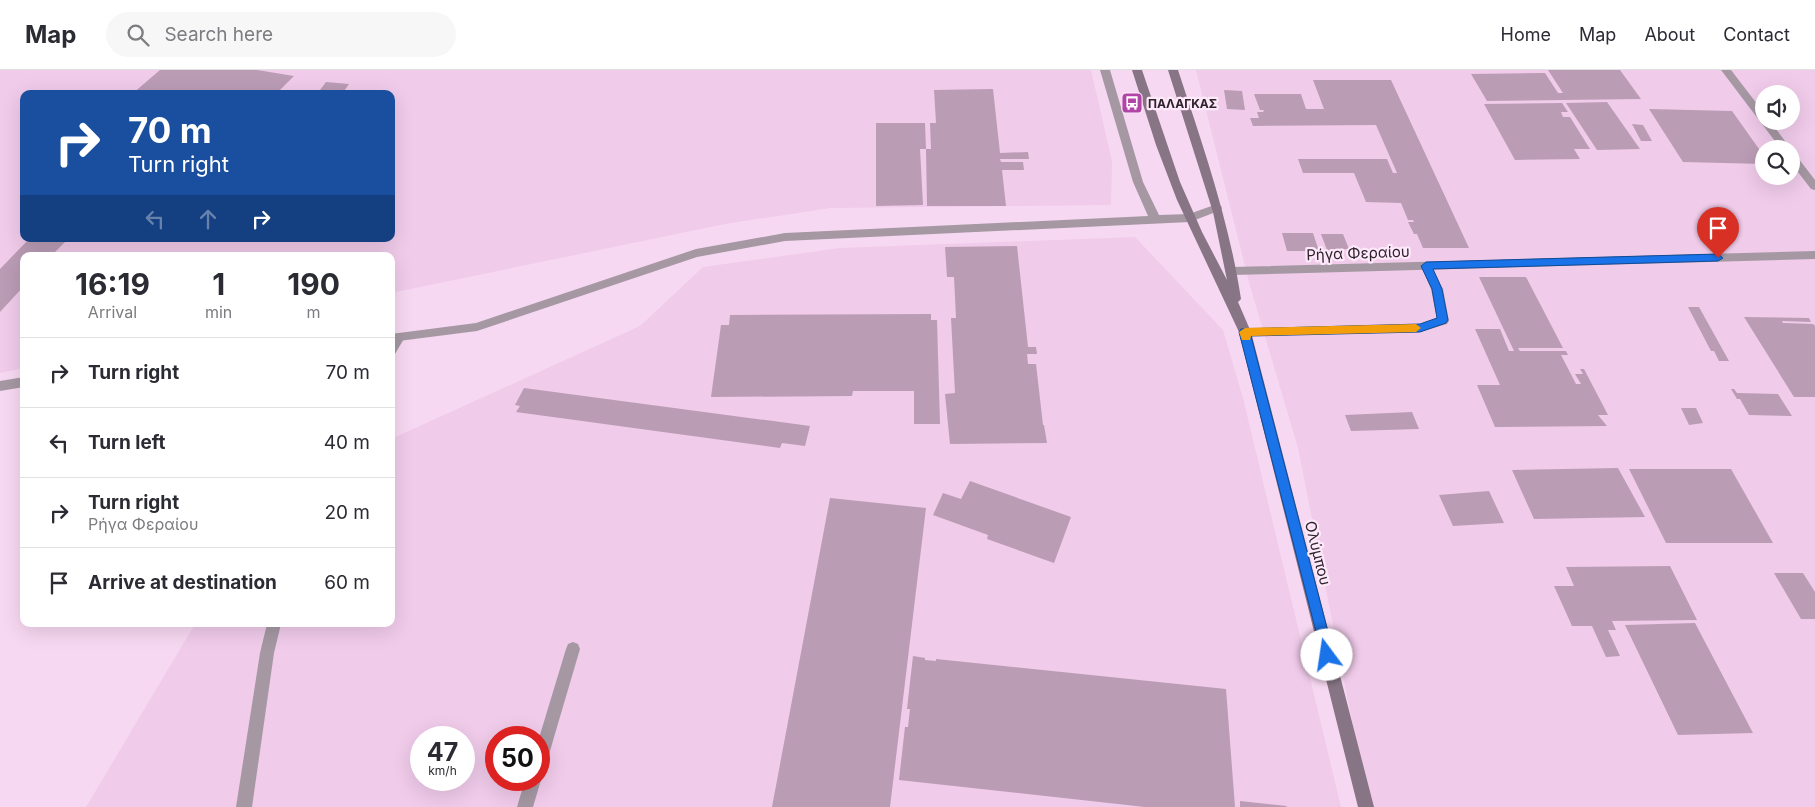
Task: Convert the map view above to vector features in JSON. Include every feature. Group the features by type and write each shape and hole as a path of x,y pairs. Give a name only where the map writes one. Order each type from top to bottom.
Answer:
{"main road":[{"path":"1137,70 1156,131 1190,218 1236,309"},
{"path":"1173,70 1217,208 1232,271 1236,309"},
{"name":"Ολύμπου","path":"1236,309 1245,332 1366,807"}],"street":[{"path":"1105,70 1138,182 1155,219"},
{"path":"1726,70 1755,108"},
{"path":"1772,130 1779,140"},
{"path":"1800,168 1815,187"},
{"path":"395,337 477,327 696,253 785,236 1190,218 1217,208"},
{"name":"Ρήγα Φεραίου","path":"1232,271 1815,255"},
{"path":"1245,332 1420,328 1443,320 1437,289 1426,266"},
{"path":"0,386 20,383"},
{"path":"244,807 267,653 273,627"},
{"path":"550,726 573,649"},
{"path":"525,807 530,791"}],"shaded area":[{"path":"0,70 1091,70 1112,161 1111,205 831,208 725,224 395,292 395,252 20,252 20,369 0,373"},
{"path":"1196,70 1815,70 1815,807 1369,807 1298,448 1250,286"},
{"path":"1135,237 1223,330 1243,398 1341,807 86,807 193,627 395,627 395,437 640,326 703,267 840,248"}],"building":[{"path":"160,70 257,70 294,76 280,90 137,90"},
{"path":"1548,70 1620,70 1641,99 1487,101 1471,74 1545,73 1558,93 1563,93"},
{"path":"1313,80 1391,80 1469,248 1423,248 1417,234 1414,234 1408,222 1414,222 1413,220 1408,220 1401,203 1366,202 1354,173 1303,173 1298,159 1387,159 1393,173 1397,173 1376,125 1253,126 1250,118 1259,118 1257,112 1263,112 1264,110 1260,110 1254,94 1301,94 1306,109 1324,109"},
{"path":"326,82 349,84 345,90 320,90"},
{"path":"993,89 1000,153 1028,152 1029,159 1000,159 1001,162 1023,162 1024,170 1002,170 1006,206 927,206 926,149 931,149 930,123 936,123 934,90"},
{"path":"1224,90 1242,91 1245,110 1227,109"},
{"path":"1607,102 1640,149 1597,150 1566,103"},
{"path":"1562,103 1568,112 1561,112 1563,117 1570,117 1590,149 1574,149 1580,159 1515,160 1484,104"},
{"path":"1649,109 1732,111 1755,143 1755,164 1683,162"},
{"path":"876,123 925,123 926,149 920,149 923,205 876,206"},
{"path":"1632,124 1643,125 1652,141 1641,141"},
{"path":"1282,233 1313,233 1319,251 1287,251"},
{"path":"1321,234 1343,234 1349,249 1327,250"},
{"path":"26,242 65,242 55,252 20,252 20,290 0,312 0,269"},
{"path":"1017,246 1028,347 1036,347 1037,354 1027,354 1028,364 1036,364 1047,443 950,444 945,394 955,393 951,318 956,318 954,277 947,277 945,247"},
{"path":"1479,277 1526,277 1563,348 1518,348 1520,351 1566,351 1568,355 1561,355 1576,384 1581,384 1575,374 1583,374 1580,369 1584,369 1608,415 1598,415 1607,426 1495,427 1477,385 1500,385 1475,329 1500,329 1509,351 1514,351"},
{"path":"1688,307 1699,307 1729,361 1719,361 1714,351 1711,351"},
{"path":"931,314 931,320 937,320 940,424 914,424 914,391 853,391 852,396 711,397 721,325 729,325 730,315"},
{"path":"1744,317 1809,318 1811,322 1782,321 1783,323 1813,324 1815,326 1815,397 1794,397"},
{"path":"524,388 810,426 805,446 782,443 780,448 516,412 520,406 515,405"},
{"path":"1731,389 1734,389 1737,393 1778,394 1792,416 1749,415 1740,399 1737,399"},
{"path":"1681,408 1696,408 1703,423 1689,425"},
{"path":"1412,412 1419,429 1351,431 1345,415"},
{"path":"1618,468 1645,517 1534,519 1512,470"},
{"path":"1629,469 1731,469 1773,543 1666,543"},
{"path":"970,481 1071,517 1054,563 987,539 988,535 933,515 943,493 961,499"},
{"path":"1489,491 1504,523 1453,526 1439,495"},
{"path":"830,498 926,508 890,807 772,807"},
{"path":"1670,566 1697,620 1612,621 1616,630 1608,630 1620,656 1606,657 1592,626 1572,626 1554,586 1574,586 1566,567"},
{"path":"1774,573 1803,573 1815,592 1815,619 1801,619"},
{"path":"1695,623 1753,733 1678,735 1625,625"},
{"path":"913,656 925,658 925,660 936,661 936,659 1226,689 1235,807 1145,807 899,780 905,727 908,727 910,709 907,709"},
{"path":"1240,801 1287,806 1240,807"}],"slow traffic":[{"path":"1246,337 1245,332 1416,328"}],"place":[{"name":"ΠΑΛΑΓΚΑΣ","path":"1132,103"}],"route":[{"path":"1327,655 1245,332 1420,328 1443,320 1437,289 1426,266 1718,258"}]}
